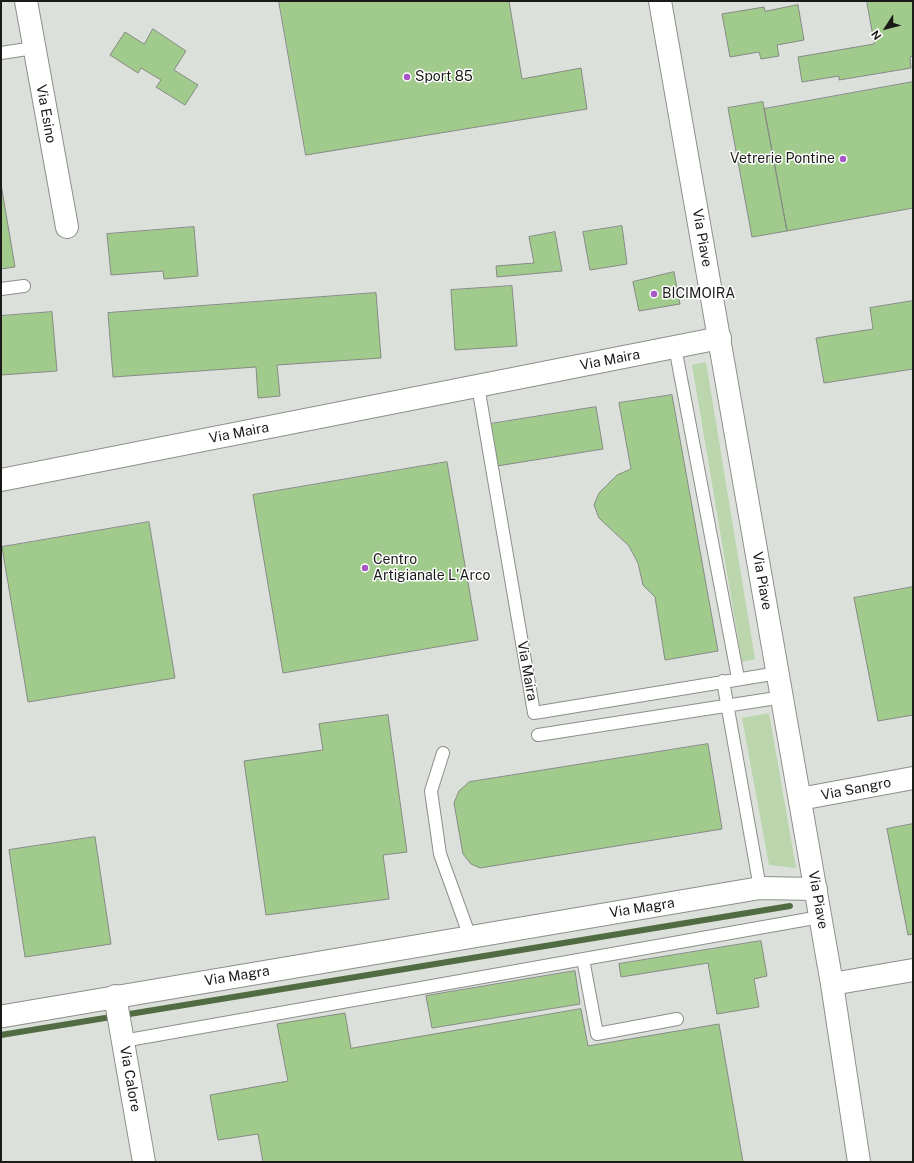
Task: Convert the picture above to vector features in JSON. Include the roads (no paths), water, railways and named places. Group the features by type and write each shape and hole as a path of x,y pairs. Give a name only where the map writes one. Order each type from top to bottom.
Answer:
{"street":[{"name":"Via Esino","path":"26,1 67,227"},
{"name":"Via Piave","path":"660,1 816,889 859,1162"},
{"name":"Via Maira","path":"1,480 720,338"},
{"name":"Via Sangro","path":"800,799 913,778"},
{"name":"Via Magra","path":"4,1016 760,888 816,889"},
{"path":"832,984 913,970"},
{"name":"Via Calore","path":"115,996 144,1162"}],"lane":[{"path":"1,53 34,48"},
{"path":"1,289 24,286"},
{"path":"675,347 738,678"},
{"name":"Via Maira","path":"478,386 534,713 738,678 778,673"},
{"path":"723,681 760,888"},
{"path":"538,735 782,697"},
{"path":"443,753 431,791 440,854 470,937"},
{"path":"123,1041 820,916"},
{"path":"583,959 597,1034 677,1019"}],"waterway":[{"path":"1,1035 790,906"}],"place":[{"name":"Sport 85","path":"407,77"},
{"name":"Vetrerie Pontine","path":"843,159"},
{"name":"BICIMOIRA","path":"654,294"},
{"name":"Centro Artigianale L'Arco","path":"365,568"}]}
